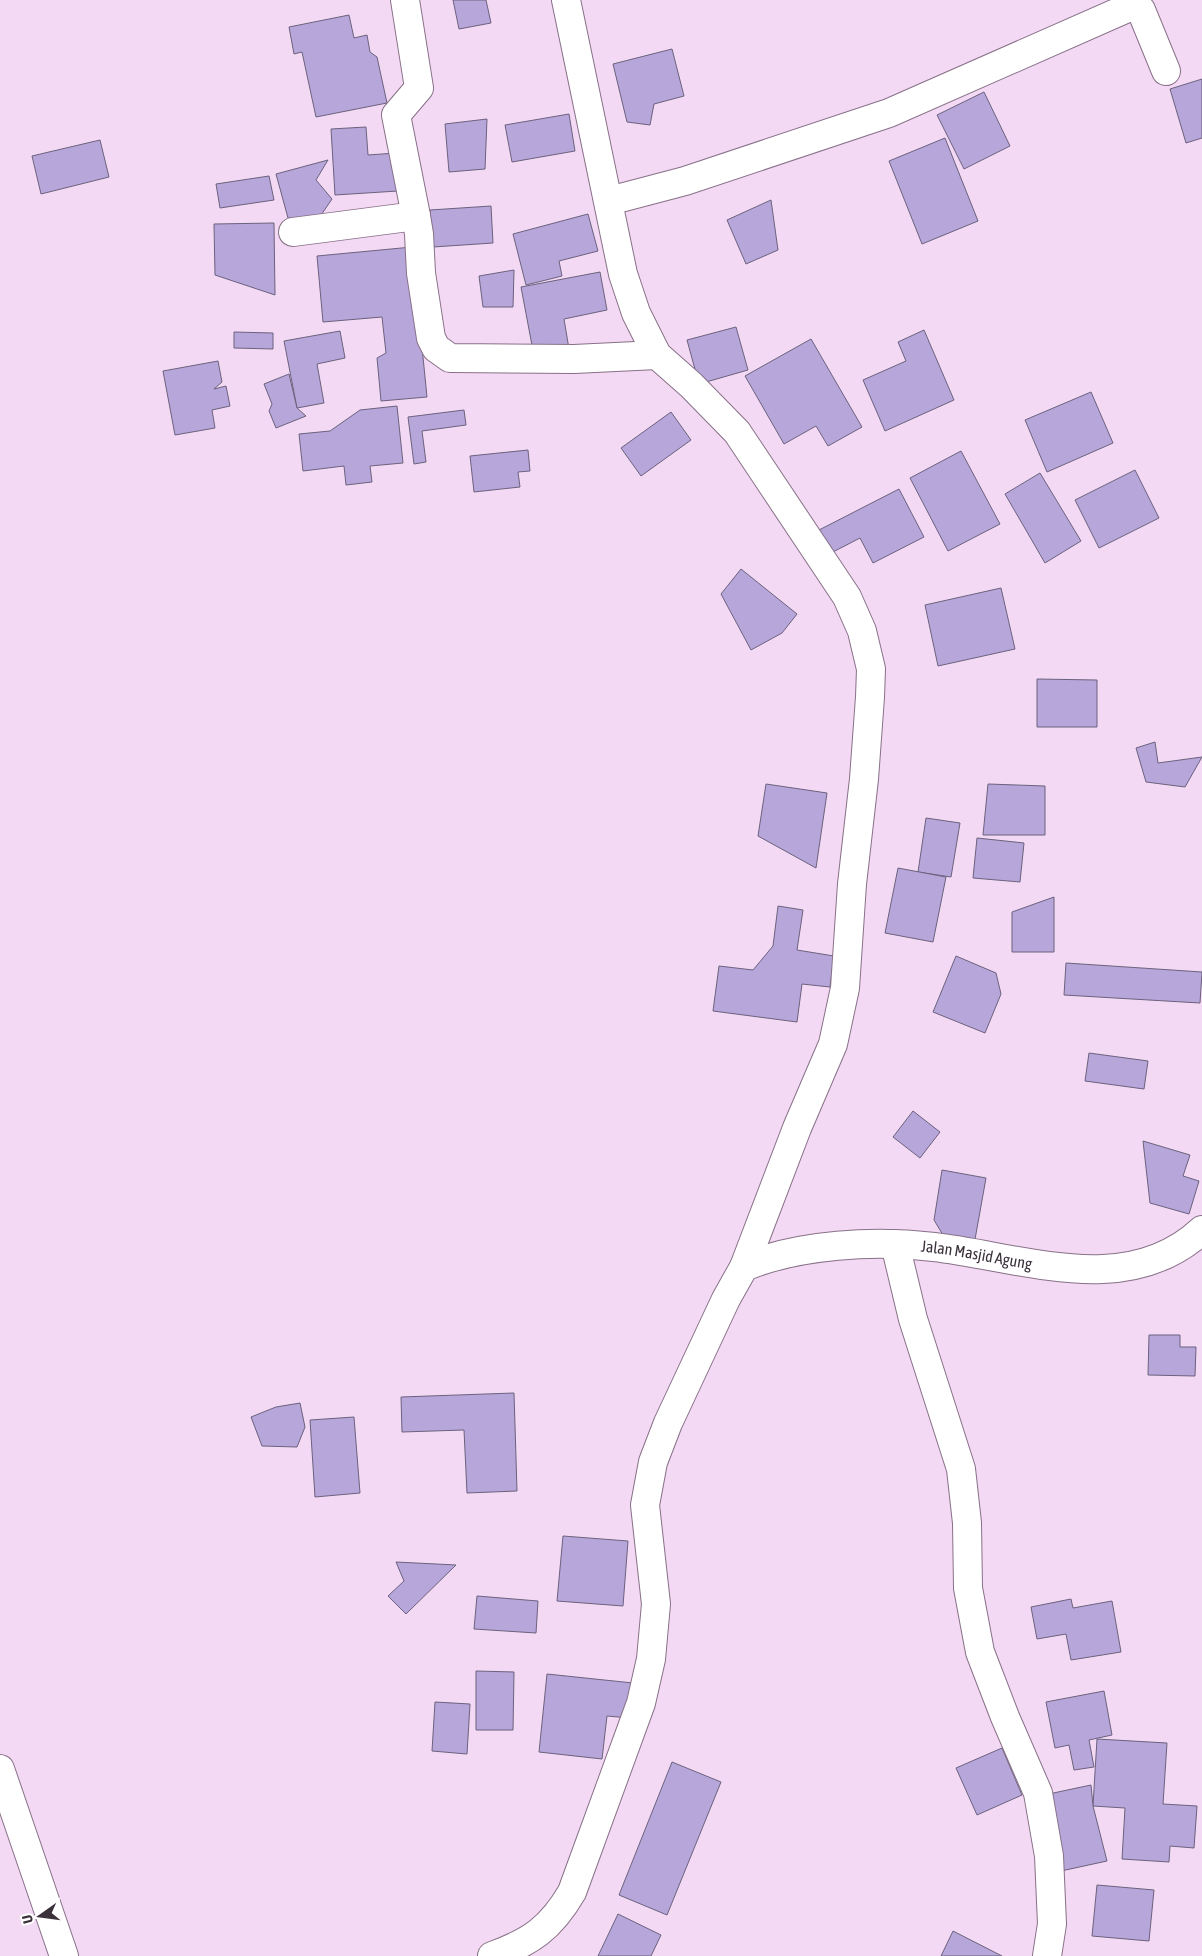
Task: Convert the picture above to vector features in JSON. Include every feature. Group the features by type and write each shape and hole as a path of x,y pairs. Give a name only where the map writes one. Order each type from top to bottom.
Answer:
{"street":[{"path":"405,0 419,88 396,114 420,234 421,273 431,338 436,348 450,358 574,359 657,355"},
{"path":"492,1956 539,1934 560,1914 572,1892 638,1712 651,1659 656,1604 645,1505 653,1462 668,1423 726,1299 744,1267 797,1128 833,1044 845,988 852,884 865,770 871,669 862,631 847,598 737,432 692,384 657,355 636,313 623,274 566,0"},
{"path":"608,201 685,182 889,113 1132,6 1141,10 1166,72"},
{"path":"293,232 416,216"},
{"name":"Jalan Masjid Agung","path":"744,1267 762,1260 829,1247 895,1244 936,1247 1069,1269 1118,1268 1166,1255 1186,1246 1202,1230"},
{"path":"895,1244 913,1318 961,1469 967,1522 968,1588 980,1652 1038,1794 1049,1856 1051,1885 1052,1924 1047,1956"},
{"path":"0,1768 64,1956"}],"building":[{"path":"453,0 486,0 491,23 459,29"},
{"path":"349,15 354,38 367,35 370,52 377,57 387,103 316,117 302,52 294,54 289,27"},
{"path":"672,49 684,96 654,104 650,125 627,122 613,64"},
{"path":"1202,79 1202,138 1186,143 1170,89"},
{"path":"984,92 1010,146 964,169 937,115"},
{"path":"569,114 575,151 512,162 505,125"},
{"path":"487,119 485,169 449,172 445,124"},
{"path":"366,127 368,155 396,153 398,191 335,195 331,129"},
{"path":"945,138 978,221 922,244 889,161"},
{"path":"100,140 109,177 41,194 32,156"},
{"path":"328,160 316,180 332,199 317,221 288,218 276,174"},
{"path":"269,176 274,200 220,208 216,184"},
{"path":"771,200 778,250 746,264 727,220"},
{"path":"491,206 493,243 433,247 430,210"},
{"path":"588,214 598,251 559,261 562,276 526,285 513,234"},
{"path":"274,223 275,295 215,275 214,224"},
{"path":"412,247 427,397 381,401 377,358 386,353 382,317 323,322 317,256"},
{"path":"514,270 513,307 483,307 479,276"},
{"path":"600,272 607,310 564,319 569,349 534,356 521,287"},
{"path":"736,327 748,370 699,384 687,340"},
{"path":"924,330 954,400 885,431 863,380 906,361 898,342"},
{"path":"340,331 345,358 317,364 324,403 297,408 284,341"},
{"path":"234,332 273,333 273,349 234,348"},
{"path":"811,339 862,427 828,446 816,426 784,444 745,376"},
{"path":"218,361 222,382 214,389 226,386 230,406 212,410 215,428 175,435 163,371"},
{"path":"289,374 297,408 306,416 276,428 269,411 272,404 264,384"},
{"path":"1091,392 1113,443 1047,472 1025,420"},
{"path":"397,406 403,463 370,466 372,482 346,485 344,466 303,471 299,434 330,431 360,410"},
{"path":"464,410 466,425 422,431 426,462 414,464 408,417"},
{"path":"671,412 691,440 641,476 621,448"},
{"path":"528,450 530,471 518,472 520,487 474,492 470,456"},
{"path":"961,451 1000,524 948,551 910,478"},
{"path":"1135,470 1159,518 1099,548 1075,500"},
{"path":"1040,473 1081,541 1045,563 1005,494"},
{"path":"899,489 924,537 873,563 860,538 831,553 819,530"},
{"path":"741,569 797,614 782,633 751,650 721,594"},
{"path":"1001,588 1015,649 938,666 925,605"},
{"path":"1037,679 1097,680 1097,727 1037,727"},
{"path":"1155,742 1158,763 1202,757 1185,787 1146,782 1136,748"},
{"path":"766,784 827,793 816,868 758,836"},
{"path":"988,784 1045,786 1045,835 983,835"},
{"path":"926,818 960,823 951,877 918,872"},
{"path":"977,838 1024,843 1020,882 973,878"},
{"path":"898,868 946,877 933,942 885,933"},
{"path":"1054,897 1054,952 1012,952 1012,912"},
{"path":"778,906 803,910 797,950 834,956 830,987 802,984 797,1022 713,1011 719,966 753,970 773,946"},
{"path":"956,956 996,973 1001,994 985,1033 933,1012"},
{"path":"1066,963 1202,972 1200,1003 1064,995"},
{"path":"1089,1053 1148,1061 1144,1089 1085,1081"},
{"path":"913,1111 940,1132 920,1158 893,1137"},
{"path":"1143,1141 1190,1155 1183,1176 1199,1181 1189,1214 1150,1203"},
{"path":"942,1170 986,1178 974,1245 946,1240 934,1220"},
{"path":"1149,1335 1180,1335 1180,1347 1196,1347 1195,1376 1148,1375"},
{"path":"514,1393 517,1491 467,1493 464,1430 402,1432 401,1397"},
{"path":"300,1403 305,1427 297,1447 262,1446 251,1417 276,1407"},
{"path":"354,1417 360,1493 315,1497 310,1420"},
{"path":"563,1536 628,1541 623,1606 557,1601"},
{"path":"396,1562 456,1565 406,1614 388,1596 404,1581"},
{"path":"477,1596 538,1601 536,1633 474,1629"},
{"path":"1071,1599 1073,1608 1112,1601 1121,1652 1071,1660 1066,1634 1037,1639 1031,1607"},
{"path":"476,1671 514,1672 513,1730 476,1730"},
{"path":"547,1674 633,1683 629,1718 607,1716 602,1759 539,1752"},
{"path":"1104,1691 1112,1735 1089,1740 1094,1767 1074,1770 1069,1745 1055,1748 1046,1702"},
{"path":"435,1702 470,1704 467,1754 432,1751"},
{"path":"1097,1739 1167,1743 1163,1804 1197,1806 1194,1848 1170,1846 1169,1862 1122,1859 1125,1808 1093,1806"},
{"path":"1002,1748 1022,1795 977,1815 956,1768"},
{"path":"672,1762 721,1782 667,1915 619,1895"},
{"path":"1091,1785 1093,1806 1107,1861 1061,1871 1044,1795"},
{"path":"1097,1885 1154,1890 1149,1941 1092,1936"},
{"path":"618,1914 661,1935 651,1956 598,1956"},
{"path":"953,1931 1002,1956 941,1956"}]}
